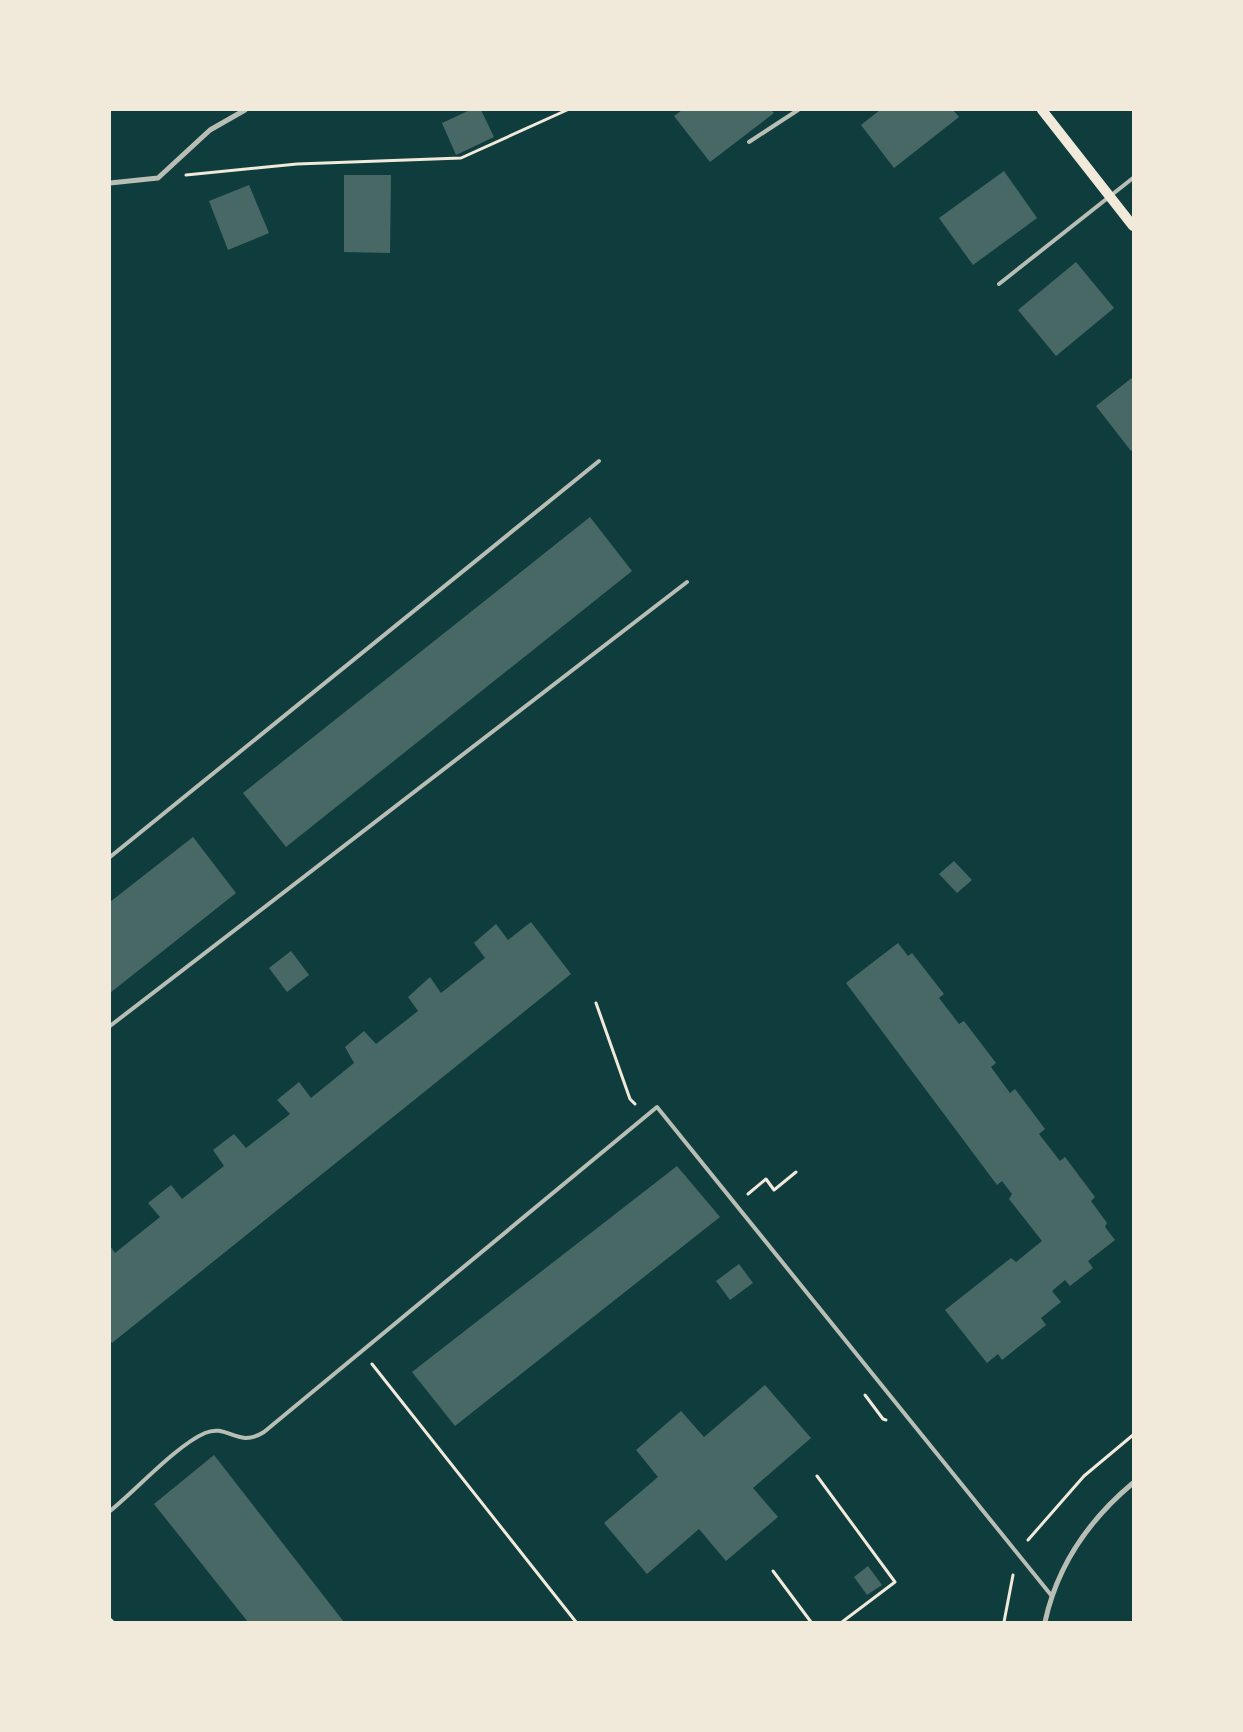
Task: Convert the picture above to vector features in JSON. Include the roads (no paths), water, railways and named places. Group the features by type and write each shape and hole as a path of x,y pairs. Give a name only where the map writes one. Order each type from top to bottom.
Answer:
{"main road":[{"path":"1042,110 1133,226"}],"street":[{"path":"110,183 158,178 210,130 244,110"},
{"path":"1045,1622 1051,1595 1063,1567 1110,1503 1133,1483"}],"lane":[{"path":"749,142 798,110"},
{"path":"999,284 1133,178"},
{"path":"110,857 599,461"},
{"path":"110,1026 687,582"},
{"path":"110,1511 191,1440 208,1432 222,1431 238,1438 252,1439 362,1351 657,1107 1051,1595"}]}
